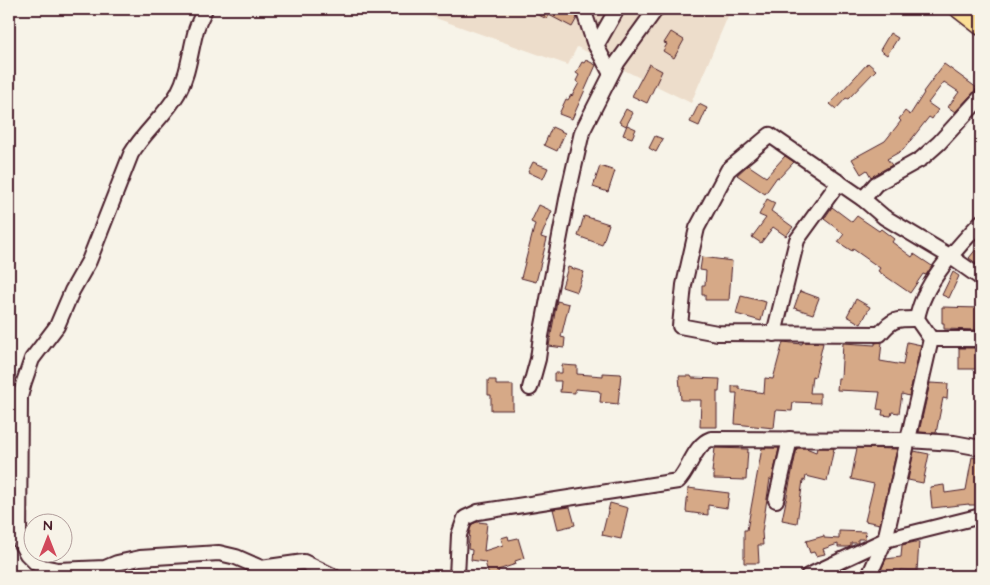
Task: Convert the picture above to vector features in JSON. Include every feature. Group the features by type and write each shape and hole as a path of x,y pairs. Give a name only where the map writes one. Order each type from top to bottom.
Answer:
{"main road":[{"path":"959,9 981,26"},
{"path":"976,9 981,13"}],"street":[{"path":"205,9 196,29 187,73 178,93 160,117 138,141 131,154 89,261 72,291 57,326 32,359 20,398 19,540 36,564 58,570 104,572 118,563 140,558 230,554 260,568 304,562 333,576"},
{"path":"583,9 596,46 611,74"},
{"path":"596,46 617,9"},
{"path":"530,388 538,360 582,132 616,63 656,9"},
{"path":"863,199 876,184 921,159 939,143 981,97"},
{"path":"917,319 901,319 889,322 880,334 717,333 680,326 684,286 697,228 728,170 770,135 863,199 884,217 951,257 981,278"},
{"path":"774,334 797,240 839,182"},
{"path":"917,319 923,299 944,266 981,222"},
{"path":"869,576 885,540 931,339 917,319"},
{"path":"931,339 981,339"},
{"path":"457,576 459,535 465,518 478,512 678,481 684,475 698,449 711,439 908,440 954,443 981,448"},
{"path":"776,500 790,439"},
{"path":"808,576 885,540 981,516"}],"shaded area":[{"path":"410,9 731,9 691,103 577,47 568,65"}],"building":[{"path":"526,9 571,9 575,11 577,18 572,27 549,15 547,19"},
{"path":"671,32 684,40 674,58 663,51 667,44 664,43"},
{"path":"890,33 898,38 887,55 880,50"},
{"path":"586,60 596,65 572,119 559,114 566,99 568,100 572,96 579,83 576,81 579,75 576,73 582,62 584,63"},
{"path":"868,63 876,70 836,109 830,104"},
{"path":"649,64 662,71 647,103 632,96"},
{"path":"944,64 977,88 955,112 948,107 959,92 944,82 928,103 938,110 932,119 929,117 903,150 887,159 892,165 871,177 867,170 861,174 852,159 885,141 901,121 899,119 905,111 910,115 923,92"},
{"path":"699,104 707,108 699,126 690,122"},
{"path":"626,109 633,113 626,126 619,122"},
{"path":"627,125 636,129 632,138 623,135"},
{"path":"552,127 565,133 557,151 544,145"},
{"path":"655,136 663,139 656,152 649,148"},
{"path":"785,156 794,162 779,178 777,177 765,194 737,175 748,165 766,177"},
{"path":"533,162 548,168 543,179 528,172"},
{"path":"600,166 615,171 608,192 593,187"},
{"path":"767,199 775,203 771,211 793,227 786,236 773,227 761,243 752,237 766,218 759,215"},
{"path":"539,205 552,211 541,237 547,239 536,282 521,278 535,224 531,222"},
{"path":"832,207 852,222 857,216 879,231 881,229 894,239 892,242 912,257 914,254 932,266 926,275 923,274 910,293 878,271 880,268 853,249 852,251 838,242 844,234 824,219"},
{"path":"584,216 609,224 602,245 578,236"},
{"path":"981,243 981,267 969,258"},
{"path":"702,257 732,261 729,300 705,300 705,295 702,295 702,285 705,285 706,271 700,270"},
{"path":"568,267 584,272 577,292 562,287"},
{"path":"953,272 959,276 949,298 942,295"},
{"path":"800,291 819,298 813,314 794,308"},
{"path":"741,296 766,302 761,321 736,314"},
{"path":"856,299 870,307 861,324 847,316"},
{"path":"557,301 569,304 561,337 565,338 564,348 549,346"},
{"path":"942,307 980,308 980,322 977,322 977,330 944,329"},
{"path":"783,342 802,344 803,342 823,343 815,377 812,376 810,393 820,393 820,403 793,402 792,411 776,410 774,428 735,424 737,393 732,393 732,386 764,393 765,378 773,379"},
{"path":"882,342 880,361 903,365 907,342 921,345 909,396 902,394 899,413 892,412 891,416 882,415 883,410 877,409 880,392 837,390 838,378 841,378 843,343 875,345 875,343"},
{"path":"959,348 981,348 981,369 959,369"},
{"path":"562,365 577,366 577,374 603,376 603,373 621,374 618,404 600,402 601,393 599,391 575,389 575,393 560,392 561,381 554,381 554,373 562,373"},
{"path":"679,376 720,379 719,392 717,392 717,427 700,427 701,400 681,400"},
{"path":"488,380 496,380 496,385 513,385 513,410 491,410"},
{"path":"930,383 948,384 947,399 943,398 936,433 919,432"},
{"path":"715,448 748,449 746,480 714,479 714,472 712,472"},
{"path":"762,448 779,448 772,480 770,479 762,532 763,545 758,545 759,563 744,563 744,530 747,530"},
{"path":"797,448 806,448 816,452 817,448 834,448 827,481 806,476 805,481 803,480 797,523 782,520"},
{"path":"857,448 897,449 880,524 865,521 874,484 851,479"},
{"path":"914,451 929,454 923,483 908,480"},
{"path":"972,457 981,459 980,505 969,504 932,508 930,487 944,485 945,493 966,490"},
{"path":"688,488 729,493 727,508 708,505 708,515 686,512"},
{"path":"610,503 628,508 621,539 602,535"},
{"path":"570,507 575,525 558,529 553,509"},
{"path":"477,522 487,523 484,551 503,545 501,538 508,536 509,540 518,538 524,558 515,561 516,564 498,570 499,575 489,576 485,562 471,560 472,550 468,549 472,524"},
{"path":"839,531 866,532 865,539 858,539 858,543 851,543 851,546 848,547 838,547 838,544 823,549 825,554 816,556 814,552 810,553 806,541 824,536 824,538 839,539"},
{"path":"919,542 917,571 900,570 900,576 883,576 881,570 886,559 901,557 902,545"}]}
